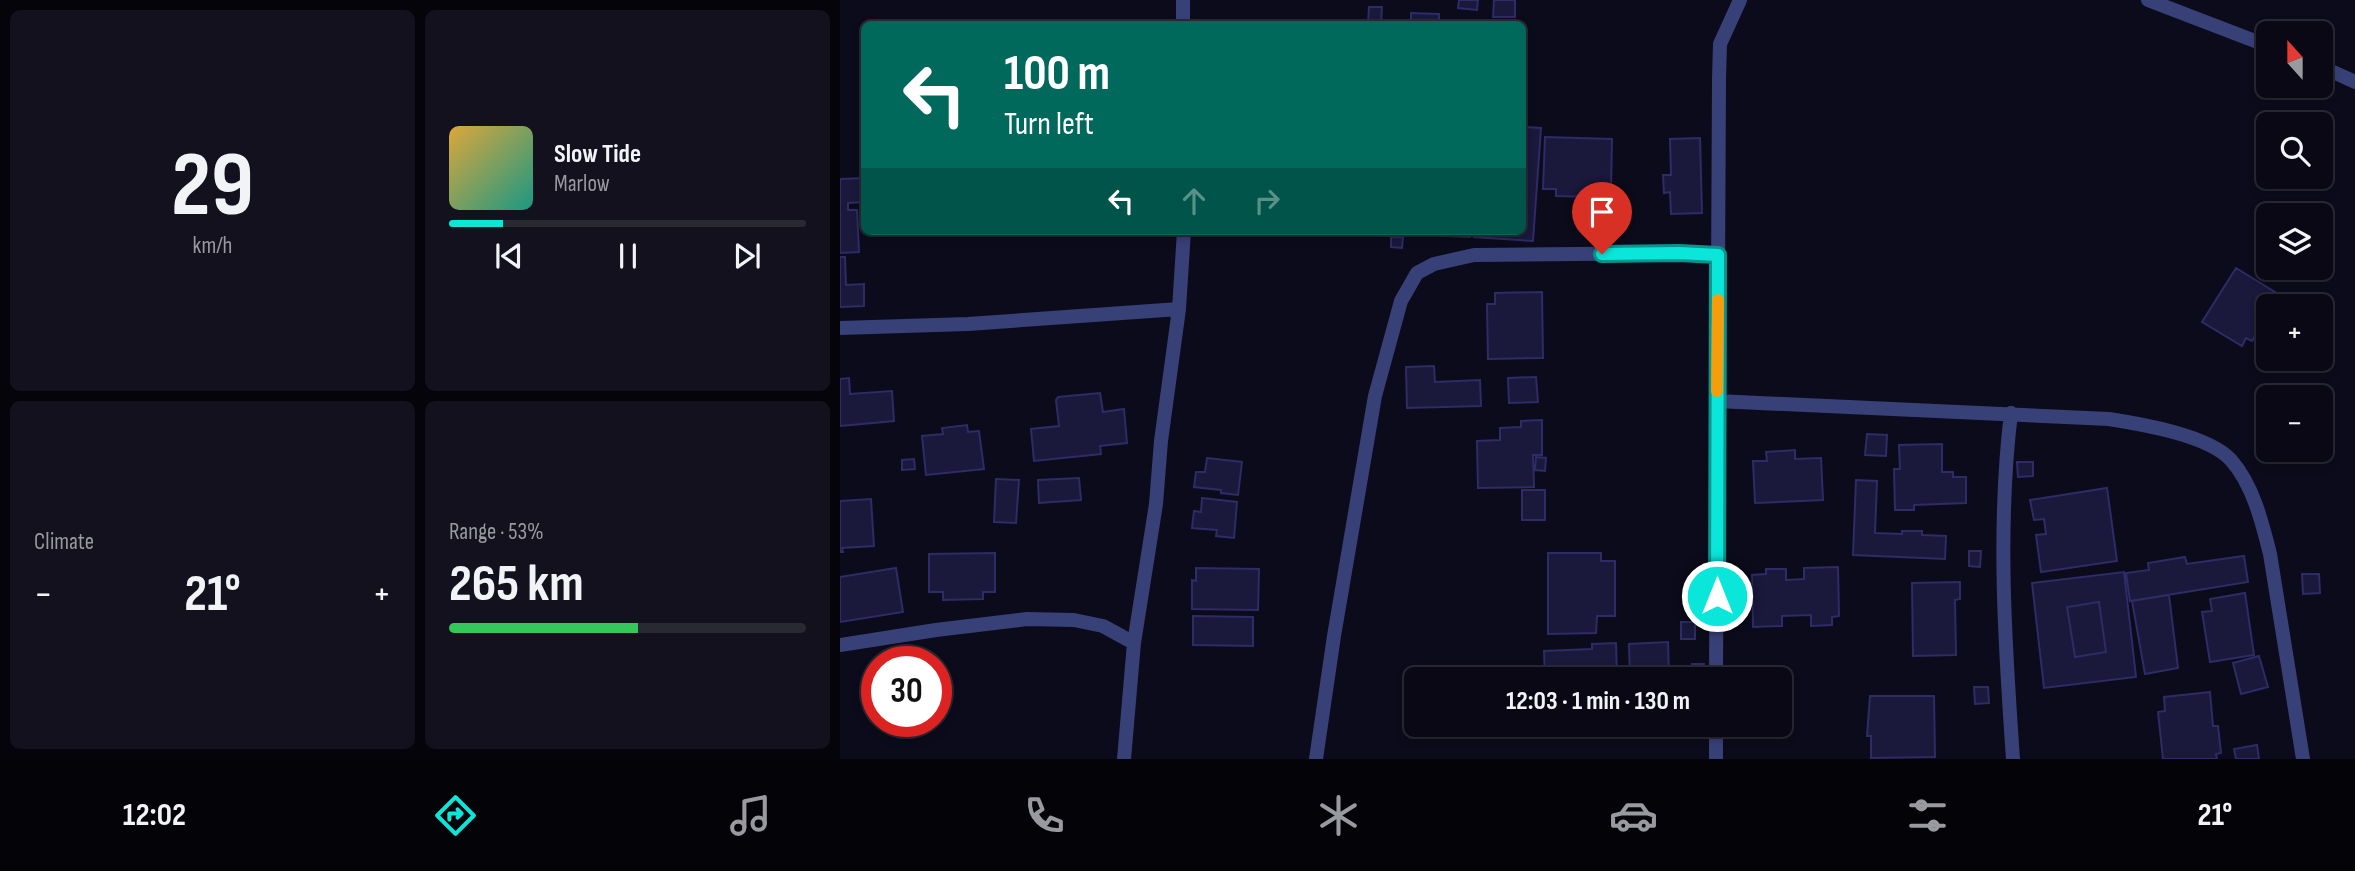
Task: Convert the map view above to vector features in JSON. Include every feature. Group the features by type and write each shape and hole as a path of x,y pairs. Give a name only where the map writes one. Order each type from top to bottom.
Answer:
{"street":[{"path":"1183,0 1183,21"},
{"path":"1716,667 1720,44 1740,0"},
{"path":"2148,0 2256,41"},
{"path":"2333,72 2355,82"},
{"path":"1124,759 1133,643 1156,504 1161,441 1179,309 1184,235"},
{"path":"1316,759 1375,397 1401,301 1417,273 1434,264 1474,255 1718,255"},
{"path":"840,328 968,324 1179,309"},
{"path":"1717,401 2109,419 2153,426 2205,444 2229,458 2246,481 2265,534 2303,759"},
{"path":"2011,413 2004,481 2004,558 2006,661 2013,759"},
{"path":"840,645 936,629 1027,620 1074,620 1103,626 1133,643"},
{"path":"1716,737 1716,759"}],"building":[{"path":"1459,0 1478,0 1477,10 1458,8"},
{"path":"1494,0 1515,0 1515,17 1493,17"},
{"path":"1369,7 1382,7 1381,21 1368,21"},
{"path":"1411,13 1439,14 1439,21 1411,21"},
{"path":"1526,127 1541,128 1533,241 1474,237 1526,235"},
{"path":"1545,137 1612,139 1611,188 1591,188 1591,197 1556,196 1556,189 1543,189"},
{"path":"1700,138 1702,213 1671,214 1670,192 1664,193 1663,175 1671,175 1670,139"},
{"path":"861,178 861,202 848,203 848,210 857,210 859,252 840,253 840,179"},
{"path":"1421,235 1470,235 1470,237"},
{"path":"1391,237 1403,237 1402,248 1391,247"},
{"path":"840,257 845,257 846,285 864,284 864,306 840,307"},
{"path":"2236,268 2275,292 2256,294 2256,334 2252,341 2246,338 2242,346 2202,322"},
{"path":"1542,292 1543,358 1488,359 1487,304 1495,304 1495,293"},
{"path":"1434,366 1435,382 1480,380 1481,406 1407,408 1406,367"},
{"path":"1536,377 1538,402 1509,403 1508,378"},
{"path":"849,378 850,394 892,391 894,421 840,426 840,379"},
{"path":"1100,393 1103,412 1124,409 1127,443 1100,446 1101,454 1034,461 1031,429 1059,426 1056,400 1058,397"},
{"path":"1542,420 1542,455 1533,455 1534,487 1478,488 1477,441 1500,440 1500,428 1521,427 1521,421"},
{"path":"967,425 968,432 979,431 984,469 926,475 922,436 943,434 942,428"},
{"path":"1867,434 1887,435 1886,456 1865,455"},
{"path":"1942,444 1942,472 1953,472 1953,477 1966,477 1966,503 1914,505 1914,510 1895,510 1894,469 1900,469 1899,445"},
{"path":"1795,450 1795,459 1821,458 1823,500 1755,503 1753,461 1767,461 1766,452"},
{"path":"1536,457 1546,458 1545,471 1535,470"},
{"path":"1207,458 1242,462 1238,495 1194,487 1196,472 1205,472"},
{"path":"914,459 915,469 902,470 902,460"},
{"path":"2017,462 2033,462 2033,476 2018,477"},
{"path":"1079,478 1081,500 1039,503 1038,480"},
{"path":"996,479 1019,480 1016,523 994,522"},
{"path":"1856,480 1877,481 1875,533 1902,534 1902,531 1922,531 1922,535 1946,536 1945,559 1853,555"},
{"path":"2107,488 2117,561 2041,572 2036,535 2046,534 2044,519 2034,520 2030,500"},
{"path":"1522,490 1545,490 1545,520 1522,520"},
{"path":"1202,498 1237,502 1234,538 1216,536 1217,530 1192,528 1194,511 1201,512"},
{"path":"871,499 874,546 842,548 843,552 840,552 840,501"},
{"path":"1969,551 1981,551 1980,567 1969,566"},
{"path":"995,553 995,592 983,592 983,599 943,600 943,592 929,592 929,554"},
{"path":"1548,553 1601,553 1601,561 1615,561 1615,616 1597,616 1596,633 1548,634"},
{"path":"2244,556 2248,582 2130,601 2126,573 2149,570 2148,563 2185,557 2187,564"},
{"path":"1838,567 1839,616 1832,617 1832,625 1811,626 1811,615 1782,616 1782,626 1753,627 1752,575 1766,574 1766,569 1786,569 1786,580 1804,579 1804,568"},
{"path":"896,568 903,612 840,622 840,577"},
{"path":"1196,568 1259,569 1258,610 1192,609 1192,580 1196,581"},
{"path":"2124,572 2136,677 2044,688 2032,583","holes":["2099,602 2106,652 2075,657 2067,607"]},
{"path":"2302,574 2319,574 2320,593 2303,594"},
{"path":"1960,582 1960,599 1955,600 1956,655 1913,656 1912,583"},
{"path":"2245,593 2254,655 2210,662 2202,612 2212,611 2210,599"},
{"path":"2169,595 2178,668 2145,674 2132,601"},
{"path":"2099,602 2106,652 2075,657 2067,607"},
{"path":"1193,616 1253,617 1253,646 1193,645"},
{"path":"1681,622 1695,622 1695,639 1681,639"},
{"path":"1668,642 1669,667 1630,667 1629,644"},
{"path":"1616,643 1617,667 1545,667 1544,651 1592,649 1592,644"},
{"path":"2259,656 2268,687 2241,694 2233,663"},
{"path":"1692,664 1704,664 1704,667 1692,667"},
{"path":"1974,687 1988,687 1989,703 1975,704"},
{"path":"2210,692 2213,726 2218,726 2221,753 2216,754 2217,759 2163,759 2158,712 2165,711 2164,697"},
{"path":"1870,696 1934,696 1935,757 1871,758 1871,736 1867,736"},
{"path":"2257,745 2259,759 2236,759 2234,749"}],"slow traffic":[{"path":"1717,391 1718,300"}],"route":[{"path":"1602,254 1718,255 1717,596"}]}
